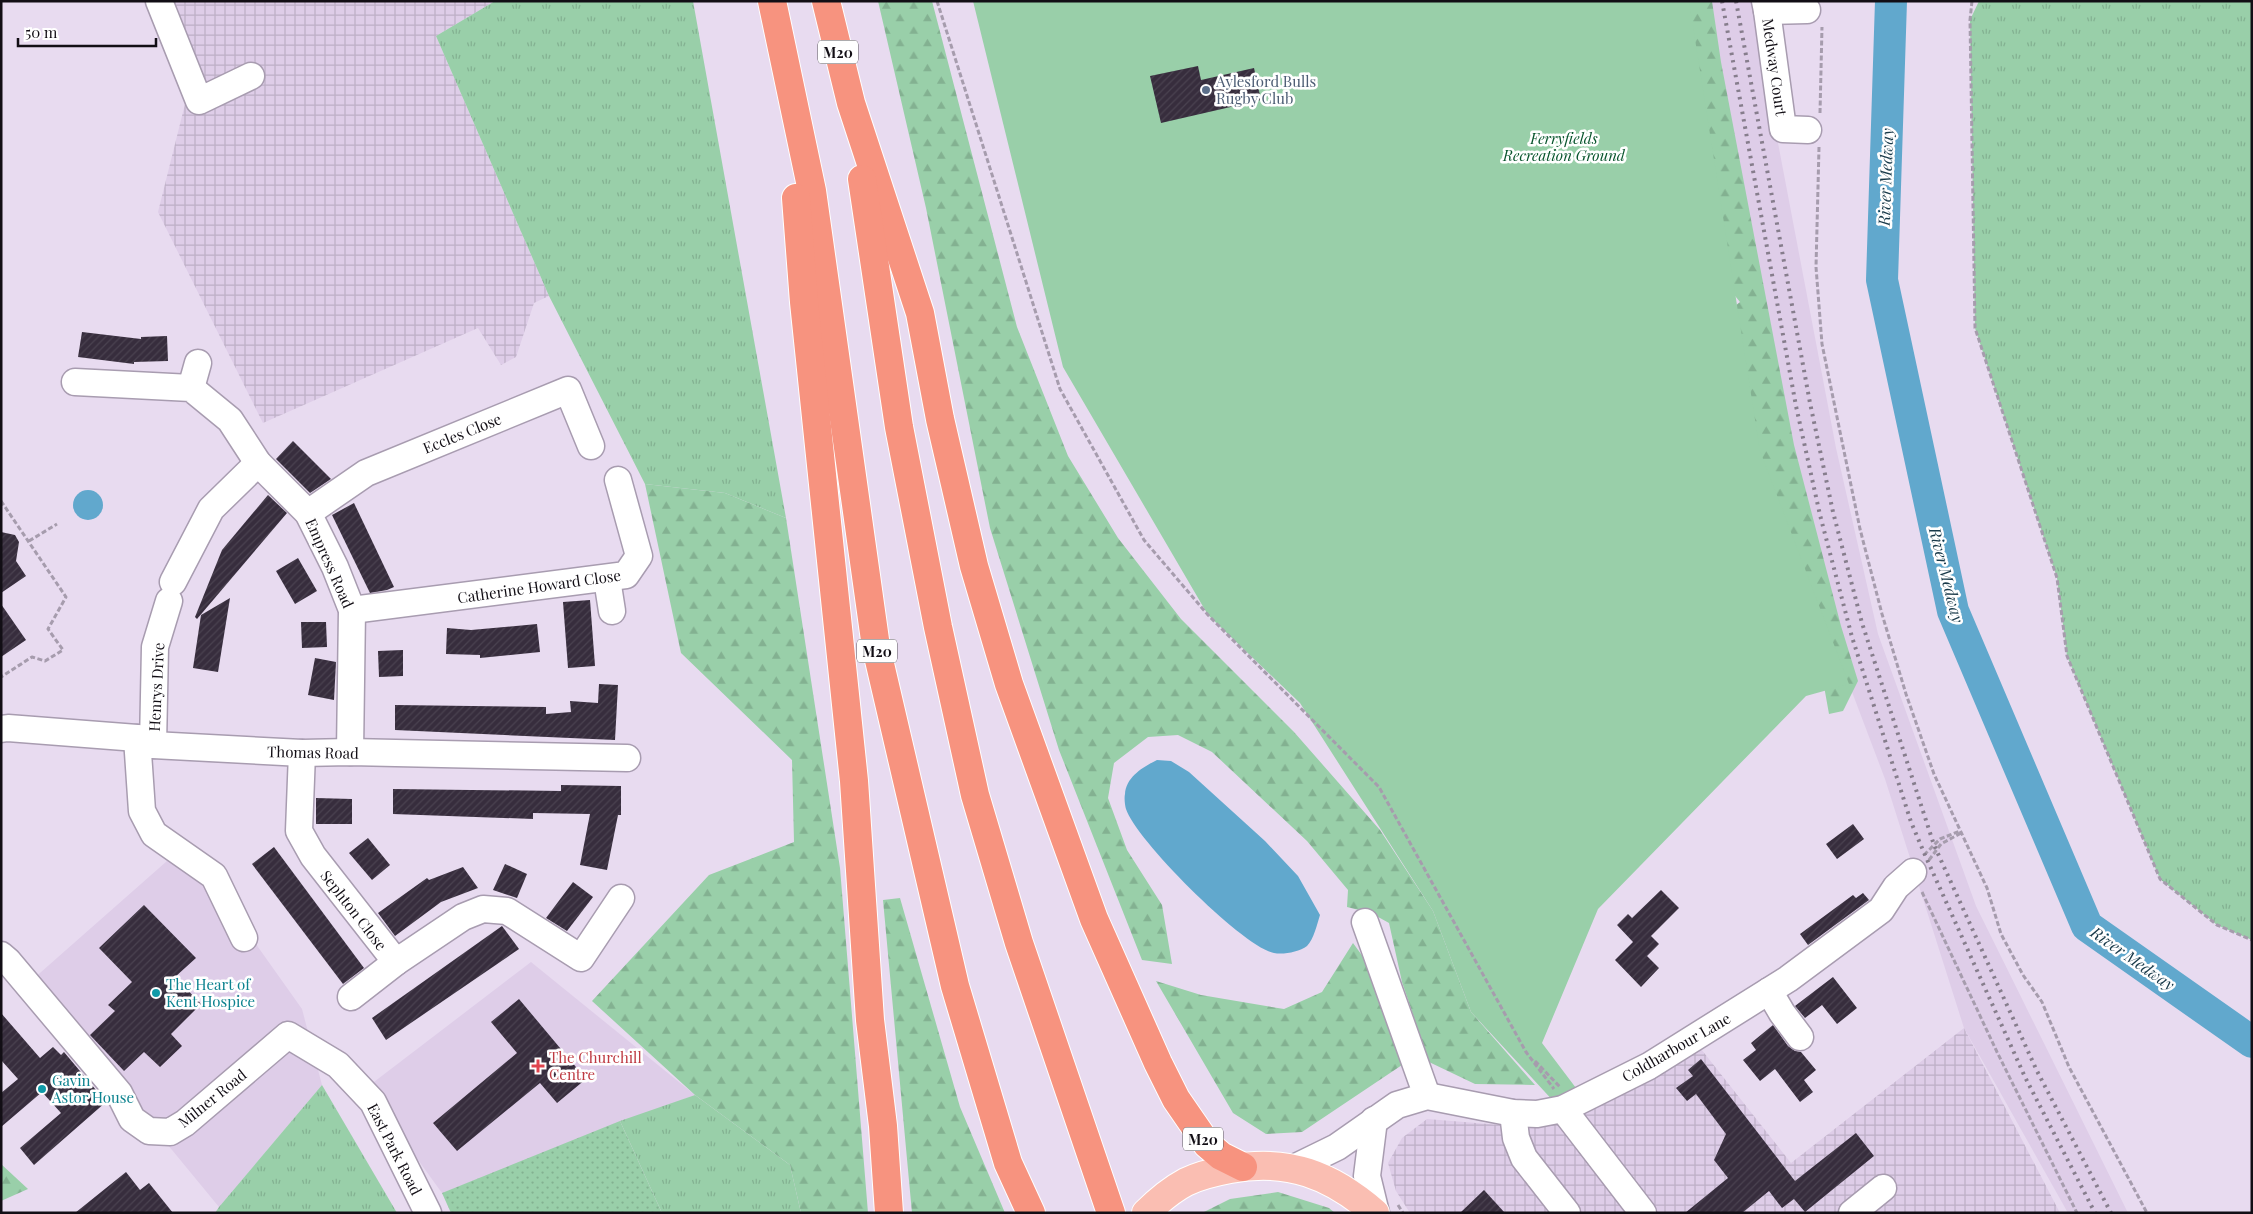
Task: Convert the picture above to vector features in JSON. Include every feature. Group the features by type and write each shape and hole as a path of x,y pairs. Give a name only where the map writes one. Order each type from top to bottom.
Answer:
{"highway":[{"name":"M20","path":"772,1 812,191 876,647 955,986 1008,1163 1031,1213"},
{"name":"M20","path":"826,1 851,103 920,313 940,419 974,566 1009,684 1094,919 1176,1099 1207,1144 1221,1156 1243,1167"},
{"name":"M20","path":"786,74 804,302 854,781 870,1020 883,1126 889,1213"},
{"name":"M20","path":"851,103 899,427 938,627 975,795 1019,943 1111,1213"}],"main road":[{"path":"1155,1204 1184,1183 1207,1173 1271,1165 1294,1168 1318,1176 1339,1186 1375,1213"}],"street":[{"name":"Medway Court","path":"1815,18 1766,6 1783,128 1816,131"},
{"path":"163,10 198,101 251,76"},
{"path":"74,382 191,388 198,364"},
{"name":"Empress Road","path":"191,388 230,420 258,463 308,513 352,610 350,752"},
{"name":"Eccles Close","path":"308,513 366,473 568,390 591,446"},
{"name":"Henrys Drive","path":"244,938 214,876 154,834 142,811 145,742 155,647 171,592 211,509 258,463"},
{"name":"Catherine Howard Close","path":"352,610 607,579 626,575 638,556 618,480"},
{"path":"607,579 612,612"},
{"name":"Thomas Road","path":"1,729 8,728 145,742 302,753 350,752 627,758"},
{"name":"Sephton Close","path":"302,753 299,831 312,856 396,962 463,918 483,909 507,911 590,964 621,898"},
{"name":"Coldharbour Lane","path":"1294,1168 1337,1147 1397,1105 1427,1096 1513,1113 1537,1114 1567,1106 1649,1066 1788,979 1881,910 1896,887 1913,872"},
{"path":"1365,922 1427,1096"},
{"name":"Milner Road","path":"1,955 119,1093 132,1119 149,1131 170,1132 185,1122 288,1035 338,1065"},
{"path":"351,996 396,962"},
{"path":"1769,991 1782,1013 1800,1037"},
{"name":"East Park Road","path":"338,1065 373,1102 428,1213"},
{"path":"1567,1106 1643,1213"},
{"path":"1513,1113 1516,1138 1524,1158 1567,1213"},
{"path":"1374,1120 1367,1176 1375,1213"},
{"path":"1852,1213 1883,1188"}],"path":[{"path":"937,1 1060,389 1139,532 1208,615 1379,787 1526,1052 1567,1106"},
{"path":"1972,1 1970,20 1975,328 2057,578 2068,656 2160,879 2217,925 2252,940"},
{"path":"1815,18 1816,268 1822,344 1860,529 1906,694 1934,774 1987,888 2001,934 2023,975 2042,1002 2069,1067 2147,1213"},
{"path":"1,500 66,597 48,629 63,650 45,661 32,657 1,677"},
{"path":"29,541 57,524"},
{"path":"1961,832 1940,839 1925,855 1920,856 1913,872 2077,1213"},
{"path":"1913,872 1928,860 1941,844 1961,832"}],"shaded area":[{"path":"167,1 495,1 436,36 549,296 534,303 516,357 501,365 478,328 263,423 158,212 193,72"},
{"path":"1703,1 1751,1 1836,448 1878,634 1976,906 2128,1213 2068,1213 1964,1028 1885,779 1849,684 1784,426"},
{"path":"167,861 218,871 258,947 302,1009 322,1085 219,1207 32,980"},
{"path":"531,962 695,1095 442,1193 392,1124 370,1085"},
{"path":"1964,1028 2060,1213 1410,1213 1396,1191 1388,1163 1402,1138 1427,1119 1527,1127 1596,1100 1613,1099 1701,1049 1791,1163"}],"green space":[{"path":"495,1 693,1 786,518 725,493 645,484 549,296 436,36"},
{"path":"878,1 932,1 1017,327 1068,456 1118,538 1181,619 1294,732 1380,830 1433,911 1471,1012 1535,1085 1475,1084 1429,1062 1402,982 1389,923 1371,913 1347,907 1348,890 1307,841 1212,752 1178,735 1148,737 1114,763 1108,798 1127,850 1162,905 1172,964 1142,960 1059,750 990,528 926,208"},
{"name":"Ferryfields Recreation Ground","path":"973,1 1689,1 1760,451 1849,684 1806,696 1598,909 1542,1043 1579,1092 1556,1104 1471,1012 1433,911 1300,703 1208,615 1063,367"},
{"path":"1677,1 1712,1 1721,62 1794,445 1841,626 1858,681 1843,711 1829,714 1822,675 1784,582 1724,315 1740,302 1723,281"},
{"path":"1979,1 2252,1 2252,940 2217,925 2160,879 2067,656 2057,578 1975,328 1970,20"},
{"path":"645,484 725,493 786,518 840,868 868,1213 801,1213 790,1165 695,1095 592,1001 709,875 794,842 792,760 681,653"},
{"path":"900,898 960,1107 1005,1213 912,1213 883,900"},
{"path":"1353,943 1369,965 1405,1063 1302,1132 1266,1134 1233,1113 1156,981 1201,995 1284,1009 1322,992"},
{"path":"322,1085 397,1213 215,1213 219,1207"},
{"path":"695,1095 790,1165 801,1213 662,1213 620,1121"},
{"path":"620,1121 662,1213 451,1213 442,1193"},
{"path":"1,1164 28,1189 1,1201"},
{"path":"1278,1192 1329,1208 1335,1213 1202,1213 1230,1199"}],"water":[{"path":"88,490 98,495 103,505 98,515 88,520 78,515 73,505 78,495"},
{"path":"1157,760 1171,761 1189,772 1265,841 1298,876 1320,915 1307,946 1282,954 1274,953 1259,946 1216,913 1169,867 1149,844 1134,824 1126,809 1125,796 1128,783 1136,773"}],"building":[{"name":"Aylesford Bulls Rugby Club","path":"1198,66 1201,80 1254,68 1261,100 1161,123 1150,76"},
{"path":"82,332 141,339 141,337 167,336 168,361 134,362 134,364 78,357"},
{"path":"293,441 331,479 310,493 276,459"},
{"path":"268,495 287,513 197,619 195,617 222,550"},
{"path":"354,503 394,587 387,590 370,593 332,515"},
{"path":"1,532 15,535 19,542 16,561 26,576 1,593"},
{"path":"298,558 317,591 295,604 276,571"},
{"path":"230,598 218,672 193,668 201,615"},
{"path":"590,600 595,666 568,668 563,602"},
{"path":"1,604 26,640 1,657"},
{"path":"301,622 326,622 327,647 302,648"},
{"path":"537,624 540,652 480,658 480,655 446,654 447,628 471,630"},
{"path":"403,650 403,676 379,677 378,651"},
{"path":"315,658 336,662 334,700 308,695"},
{"path":"599,684 618,685 615,740 395,730 395,705 546,707 546,714 571,712 570,701 598,703"},
{"path":"561,785 621,786 621,815 618,815 607,870 580,865 590,814 533,813 533,819 393,814 393,789 561,791"},
{"path":"316,798 352,799 352,824 316,824"},
{"path":"1853,824 1864,839 1837,859 1826,844"},
{"path":"368,838 390,865 372,880 349,853"},
{"path":"274,847 364,968 343,984 252,864"},
{"path":"505,864 527,874 517,898 493,890"},
{"path":"463,867 478,888 441,902 395,936 378,913 427,878 429,880"},
{"path":"573,882 593,897 567,931 546,918"},
{"path":"1661,890 1679,908 1651,936 1659,944 1647,956 1659,968 1641,987 1615,960 1633,942 1617,925 1628,914 1632,918"},
{"path":"1863,893 1869,900 1808,945 1800,934 1853,895 1856,898"},
{"name":"The Heart of Kent Hospice","path":"144,905 196,958 175,977 201,1004 171,1034 182,1046 160,1067 144,1052 124,1071 90,1035 115,1011 108,1005 132,982 99,948"},
{"path":"502,926 519,949 386,1040 372,1018"},
{"path":"1833,977 1857,1008 1837,1024 1822,1005 1805,1018 1795,1006"},
{"name":"The Churchill Centre","path":"519,999 586,1079 557,1103 540,1083 457,1151 433,1123 517,1053 491,1022"},
{"name":"Gavin Astor House","path":"1,1013 40,1058 53,1047 61,1055 64,1052 106,1102 34,1165 20,1148 61,1113 42,1092 1,1127 1,1093 18,1079 1,1060"},
{"path":"1773,1025 1788,1046 1795,1051 1801,1052 1816,1070 1804,1080 1813,1092 1800,1102 1775,1069 1760,1081 1743,1060 1756,1050 1751,1043"},
{"path":"1701,1059 1795,1181 1856,1133 1874,1156 1805,1212 1794,1199 1782,1208 1769,1191 1742,1213 1685,1213 1728,1178 1714,1160 1726,1134 1696,1094 1687,1101 1676,1088 1693,1076 1688,1070"},
{"path":"126,1172 140,1190 149,1183 173,1213 75,1213"},
{"path":"1484,1190 1505,1213 1460,1213"}],"waterway":[{"name":"River Medway","path":"1891,1 1882,280 1953,611 2087,926 2252,1042"}],"railway":[{"path":"1722,1 1796,406 1820,515 1852,637 1911,822 2025,1077 2095,1213"},
{"path":"1736,1 1810,403 1833,512 1862,623 1934,845 2037,1071 2111,1213"}],"place":[{"name":"Aylesford Bulls Rugby Club","path":"1206,90"},
{"name":"The Heart of Kent Hospice","path":"156,993"},
{"name":"The Churchill Centre","path":"538,1066"},
{"name":"Gavin Astor House","path":"42,1089"}]}
